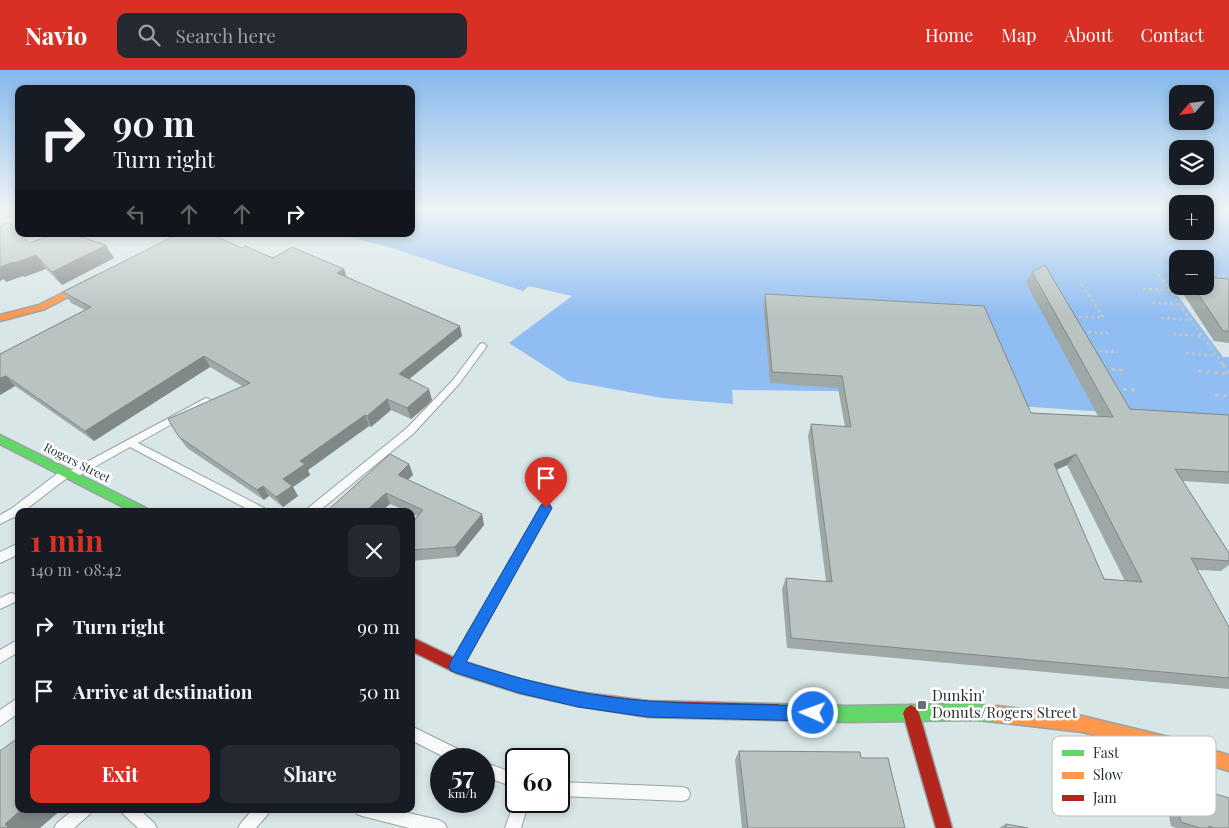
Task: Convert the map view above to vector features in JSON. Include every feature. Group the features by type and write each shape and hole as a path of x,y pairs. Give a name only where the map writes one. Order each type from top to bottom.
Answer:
{"main road":[{"path":"0,318 42,307 111,271"},
{"name":"Rogers Street","path":"0,439 136,508"},
{"path":"415,646 456,666 519,686 578,699 648,709 848,714 976,712 1082,724 1132,736"},
{"path":"911,714 944,828"},
{"path":"1216,759 1229,763"}],"lane":[{"path":"316,508 410,431 456,382 482,346"},
{"path":"25,508 68,474 130,443 206,401"},
{"path":"130,443 254,508"},
{"path":"456,666 546,508"},
{"path":"0,520 15,515"},
{"path":"0,558 15,550"},
{"path":"0,657 15,648"},
{"path":"0,719 15,707"},
{"path":"415,735 441,748"},
{"path":"570,789 682,794"},
{"path":"62,828 80,813"},
{"path":"132,813 149,828"},
{"path":"246,828 259,813"},
{"path":"378,813 439,828"},
{"path":"513,828 518,813"}],"path":[{"path":"1158,274 1169,290"},
{"path":"1214,276 1229,275"},
{"path":"1163,281 1169,281"},
{"path":"1075,324 1069,315 1103,318 1082,284"},
{"path":"1143,289 1169,290"},
{"path":"1173,295 1229,373"},
{"path":"1152,303 1180,304"},
{"path":"1161,318 1191,320"},
{"path":"1083,338 1079,332 1108,333"},
{"path":"1173,334 1202,336"},
{"path":"1094,357 1090,351 1118,352"},
{"path":"1186,353 1216,356"},
{"path":"1104,375 1100,369 1125,370"},
{"path":"1198,371 1229,373"},
{"path":"1116,396 1112,389 1136,390"},
{"path":"1215,395 1229,396"},
{"path":"1124,409 1143,410"}],"water":[{"path":"383,245 1229,245 1229,420 1016,406 1010,393 732,390 733,404 662,398 568,381 509,343 572,296 529,286 523,291"}],"pier":[{"path":"1229,278 1229,357 1223,357 1177,295 1214,295 1214,279"}],"building":[{"path":"0,245 105,245 52,272 36,255 0,267"},
{"path":"155,245 236,245 242,248 245,246 273,258 292,247 344,269 337,273 460,326 399,374 429,389 407,408 387,399 367,416 365,415 300,461 305,464 283,479 292,486 276,497 263,486 257,490 179,437 168,419 250,383 204,356 85,431 6,376 0,378 0,354 91,307 63,292"},
{"path":"1045,265 1130,409 1229,415 1229,472 1175,469 1229,553 1229,561 1191,558 1229,627 1229,678 791,638 786,578 832,582 811,424 851,427 842,376 772,372 765,294 984,306 1031,413 1113,417 1032,272","holes":["1076,454 1142,582 1104,579 1054,464"]},
{"path":"1214,278 1229,279 1229,331 1223,331 1199,295 1214,295"},
{"path":"390,454 409,464 398,475 482,514 455,547 415,550 415,519 423,510 386,493 369,508 330,508"},
{"path":"15,740 15,813 17,813 5,824 8,827 0,828 0,751"},
{"path":"739,751 860,752 861,758 888,758 905,828 748,828"},
{"path":"1216,794 1229,798 1229,828 1209,826 1209,828 1200,828 1181,822 1180,816 1216,816"},
{"path":"1006,824 1028,828 1006,828"}],"traffic: fast":[{"path":"0,439 136,508"},
{"path":"778,712 848,714 976,712 996,714"}],"traffic: slow":[{"path":"0,318 42,307 98,278"},
{"path":"996,714 1082,724 1132,736"},
{"path":"1216,759 1229,763"}],"traffic: jam":[{"path":"415,646 456,666 519,686 578,699 648,709 778,712"},
{"path":"911,713 944,828"}],"place":[{"name":"Dunkin' Donuts/Rogers Street","path":"922,705"}],"route":[{"path":"546,508 456,666 519,686 578,699 648,709 813,713"}]}
